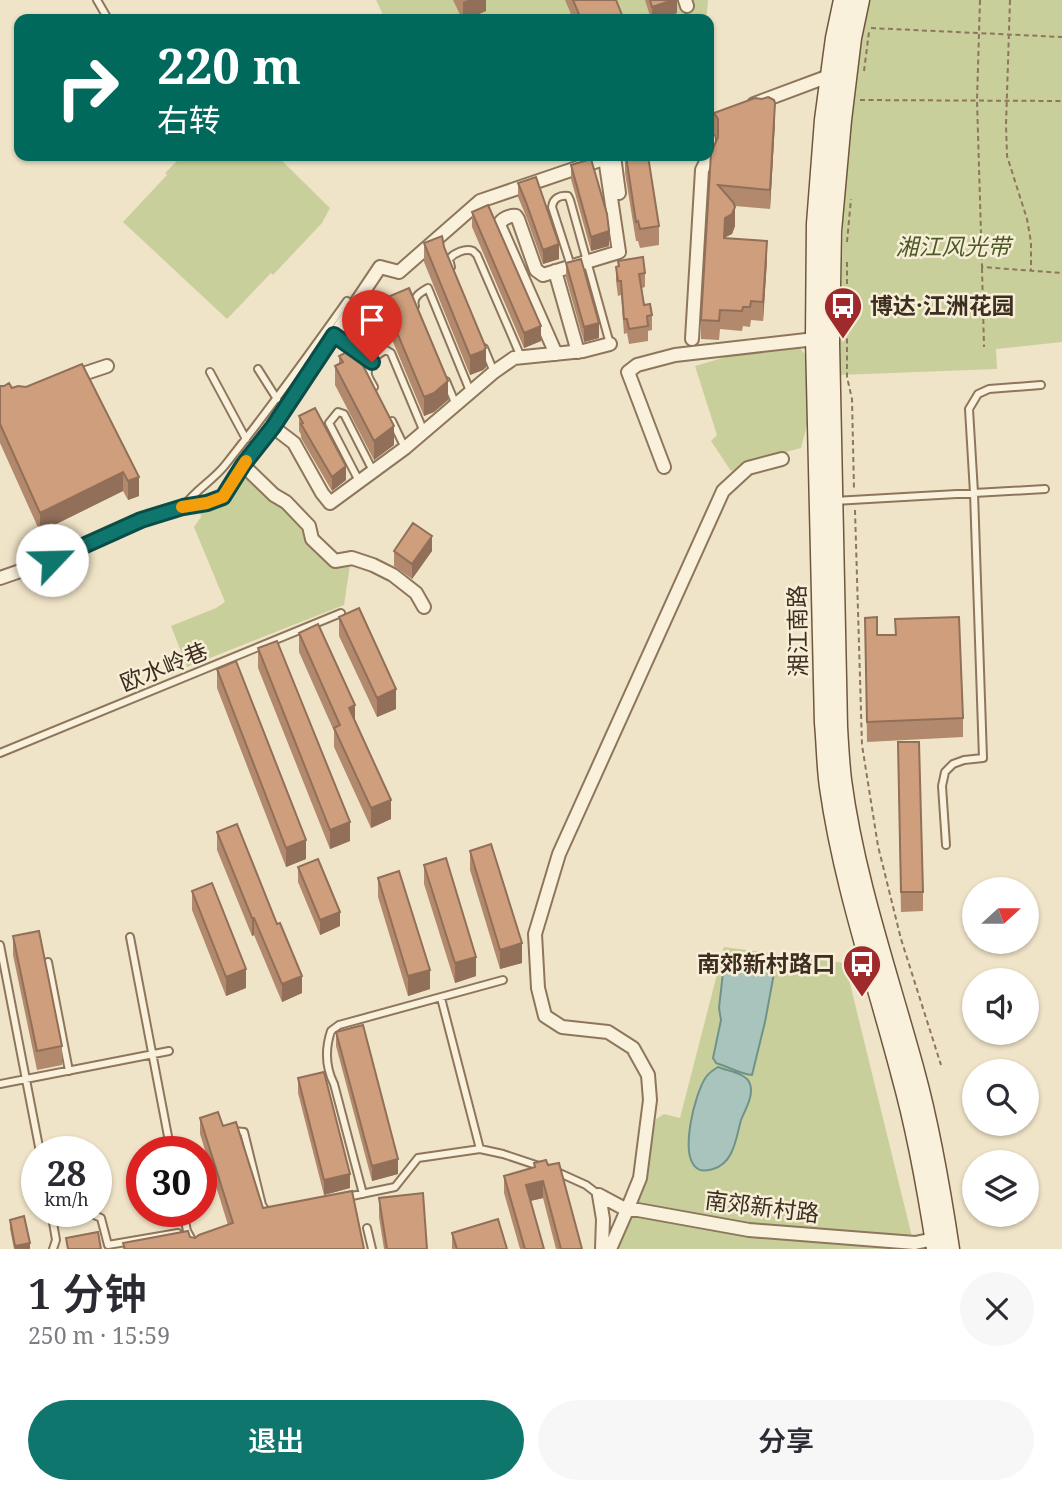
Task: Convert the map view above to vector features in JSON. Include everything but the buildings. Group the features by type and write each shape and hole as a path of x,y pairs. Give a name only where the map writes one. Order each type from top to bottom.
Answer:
{"main road":[{"name":"湘江南路","path":"843,0 824,120 816,224 815,339 824,723 828,785 852,900 902,1079 940,1246"},
{"name":"湘江南路","path":"860,0 852,38 842,120 832,231 830,343 838,727 842,780 855,849 916,1073 936,1159 940,1246"}],"street":[{"path":"745,107 830,76"},
{"path":"0,578 52,560 141,520 223,497 380,267 399,272 480,201 598,161"},
{"path":"556,354 499,225 500,221 512,215 516,216 536,270 543,275 620,252 611,161"},
{"path":"692,339 702,170 706,161"},
{"path":"555,271 578,352"},
{"path":"334,335 372,362"},
{"path":"664,467 628,372 637,365 687,354 815,339"},
{"path":"273,427 294,443 321,493 330,503 405,448 513,358 578,352 610,344"},
{"path":"56,384 107,366"},
{"path":"610,1249 640,1178 650,1100 648,1075 633,1048 607,1032 562,1027 545,1016 538,988 535,934 559,854 723,491 748,468 782,459"},
{"path":"243,465 274,495 286,502 309,526 312,539 335,561 352,558 393,575 416,593 424,607"},
{"path":"599,1195 627,1210"},
{"path":"599,1195 603,1219 602,1249"},
{"name":"南郊新村路","path":"627,1210 749,1230 940,1246"}],"lane":[{"path":"572,267 552,206 556,198 563,195 570,200 610,344"},
{"path":"454,276 449,259 451,256 464,250 473,251 522,357"},
{"path":"419,317 414,301 419,293 428,288 471,392"},
{"path":"183,507 192,494 221,470 246,439 347,301"},
{"path":"479,336 494,372"},
{"path":"380,399 368,371 380,352 386,350 391,353 424,432"},
{"path":"258,369 277,398"},
{"path":"210,372 246,439"},
{"path":"445,380 456,405"},
{"path":"946,845 942,786 945,772 953,764 983,758 969,409 978,394 989,389 1041,385"},
{"path":"387,411 405,448"},
{"path":"359,481 329,423 338,412 344,414 373,471"},
{"path":"834,501 1045,489"},
{"name":"欧水岭巷","path":"0,753 341,613"},
{"path":"130,937 168,1136"},
{"path":"0,945 37,1136"},
{"path":"48,962 69,1071"},
{"path":"363,1194 334,1084 328,1073 327,1042 331,1031 339,1026 503,981"},
{"path":"441,998 480,1149"},
{"path":"0,1084 169,1051"},
{"path":"229,1131 244,1132 262,1205 268,1214 282,1211"},
{"path":"336,1200 395,1187 418,1158 480,1149 559,1172 586,1185 599,1195"},
{"path":"53,1249 56,1240 54,1227"},
{"path":"103,1227 108,1245 187,1231"},
{"path":"186,1227 194,1249"},
{"path":"368,1228 372,1249"}],"path":[{"path":"980,0 977,100 984,347"},
{"path":"1010,0 1007,156 1027,219 1031,242 1031,271"},
{"path":"863,76 870,28 1062,37"},
{"path":"860,100 1062,101"},
{"path":"847,249 851,194"},
{"path":"847,262 847,377 852,399 862,745 878,846 901,939 940,1065"},
{"path":"982,267 1062,273"}],"green space":[{"path":"376,0 708,0 706,14 383,14"},
{"name":"湘江风光带","path":"870,0 1062,0 1062,342 996,349 997,369 839,375 845,151"},
{"path":"177,161 282,161 330,208 322,223 227,319 123,222 167,175 165,173"},
{"path":"800,348 806,356 807,425 801,448 763,458 731,471 711,441 717,435 695,366 750,350"},
{"path":"244,475 283,506 303,527 306,541 332,567 350,565 344,605 187,667 171,626 225,602 194,527 201,517 200,511 226,505"},
{"path":"724,947 845,963 915,1249 616,1249 642,1187 656,1119 664,1114 680,1118"}],"water":[{"path":"725,955 777,957 752,1075 716,1063 713,1058 721,1020 719,1008"},
{"path":"718,1067 745,1077 750,1084 751,1093 730,1156 720,1166 701,1170 692,1162 689,1152 690,1124 702,1085 707,1076"}],"slow traffic":[{"path":"182,507 223,497 246,461"}],"place":[{"name":"博达·江洲花园","path":"843,340"},
{"name":"南郊新村路口","path":"862,998"}],"route":[{"path":"52,560 141,520 223,497 334,335 372,362"}]}
